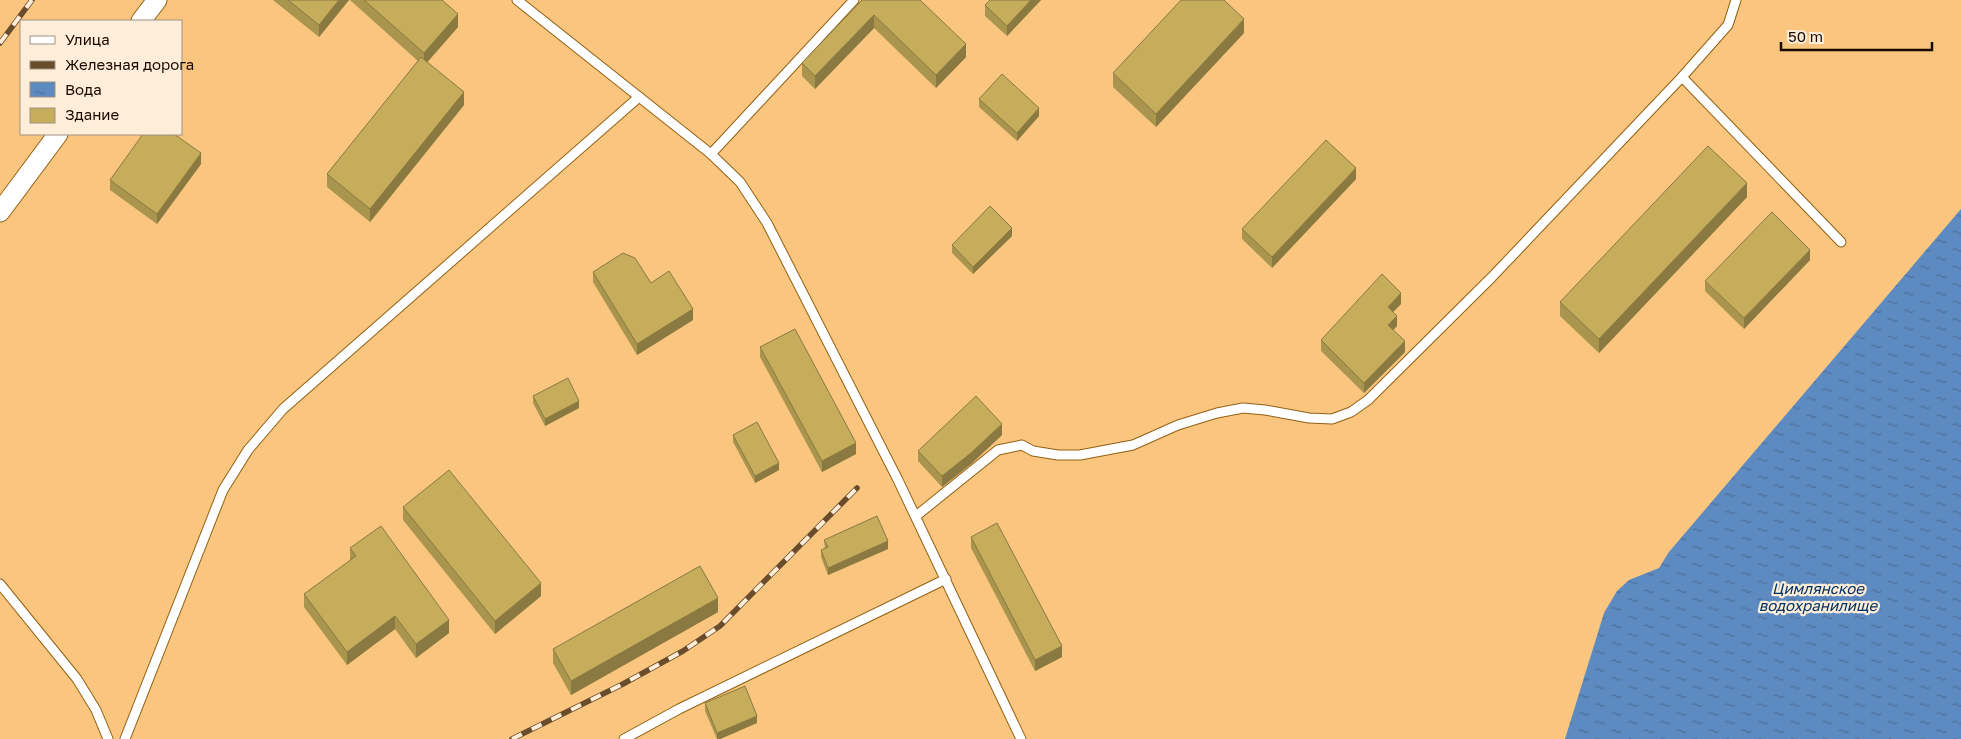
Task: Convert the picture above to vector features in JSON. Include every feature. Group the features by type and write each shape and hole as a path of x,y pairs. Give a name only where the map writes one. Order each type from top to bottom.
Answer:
{"street":[{"path":"142,20 157,0"},
{"path":"0,212 57,135"}],"lane":[{"path":"517,0 712,154 740,182 767,223 916,516 1021,739"},
{"path":"712,154 854,0"},
{"path":"916,516 998,450 1022,445 1033,451 1058,455 1080,455 1134,445 1178,426 1243,408 1332,420 1351,412 1368,400 1492,277 1682,77 1728,25 1736,0"},
{"path":"1682,77 1841,242"},
{"path":"125,739 222,490 248,450 283,409 639,97"},
{"path":"624,739 679,709 946,579"},
{"path":"0,584 78,678 96,710 108,739"}],"water":[{"name":"Цимлянское водохранилище","path":"1961,209 1961,739 1565,739 1604,613 1617,591 1629,580 1659,568 1669,552"}],"building":[{"path":"288,0 339,0 319,25"},
{"path":"364,0 442,0 458,14 424,53"},
{"path":"862,0 920,0 966,44 936,75 874,15 815,76 802,63"},
{"path":"990,0 1031,0 1007,26 985,5"},
{"path":"1181,0 1224,0 1244,19 1156,114 1113,73"},
{"path":"421,57 464,92 370,209 327,174"},
{"path":"1002,74 1039,108 1017,133 979,99"},
{"path":"142,135 175,135 201,153 157,214 110,180"},
{"path":"1326,140 1356,168 1272,257 1242,229"},
{"path":"1708,146 1747,183 1599,339 1560,302"},
{"path":"990,206 1012,228 973,267 952,245"},
{"path":"1772,212 1810,250 1744,318 1705,281"},
{"path":"623,253 635,258 651,283 669,271 693,309 637,344 593,272"},
{"path":"1382,274 1401,293 1388,307 1397,316 1388,325 1405,341 1364,383 1321,340"},
{"path":"795,329 856,443 822,461 760,347"},
{"path":"568,378 579,401 545,419 533,396"},
{"path":"976,396 1002,424 971,453 942,476 918,451"},
{"path":"757,422 779,463 755,476 733,435"},
{"path":"449,470 541,583 495,621 403,507"},
{"path":"877,516 888,541 828,568 821,550 828,547 824,540"},
{"path":"997,523 1062,646 1035,660 971,537"},
{"path":"381,526 449,620 416,644 395,616 347,652 304,594 356,556 350,548"},
{"path":"700,566 718,598 571,681 553,649"},
{"path":"745,686 757,716 717,733 705,703"}],"railway":[{"path":"0,43 32,0"},
{"path":"512,739 623,684 683,651 720,626 857,488"}]}
